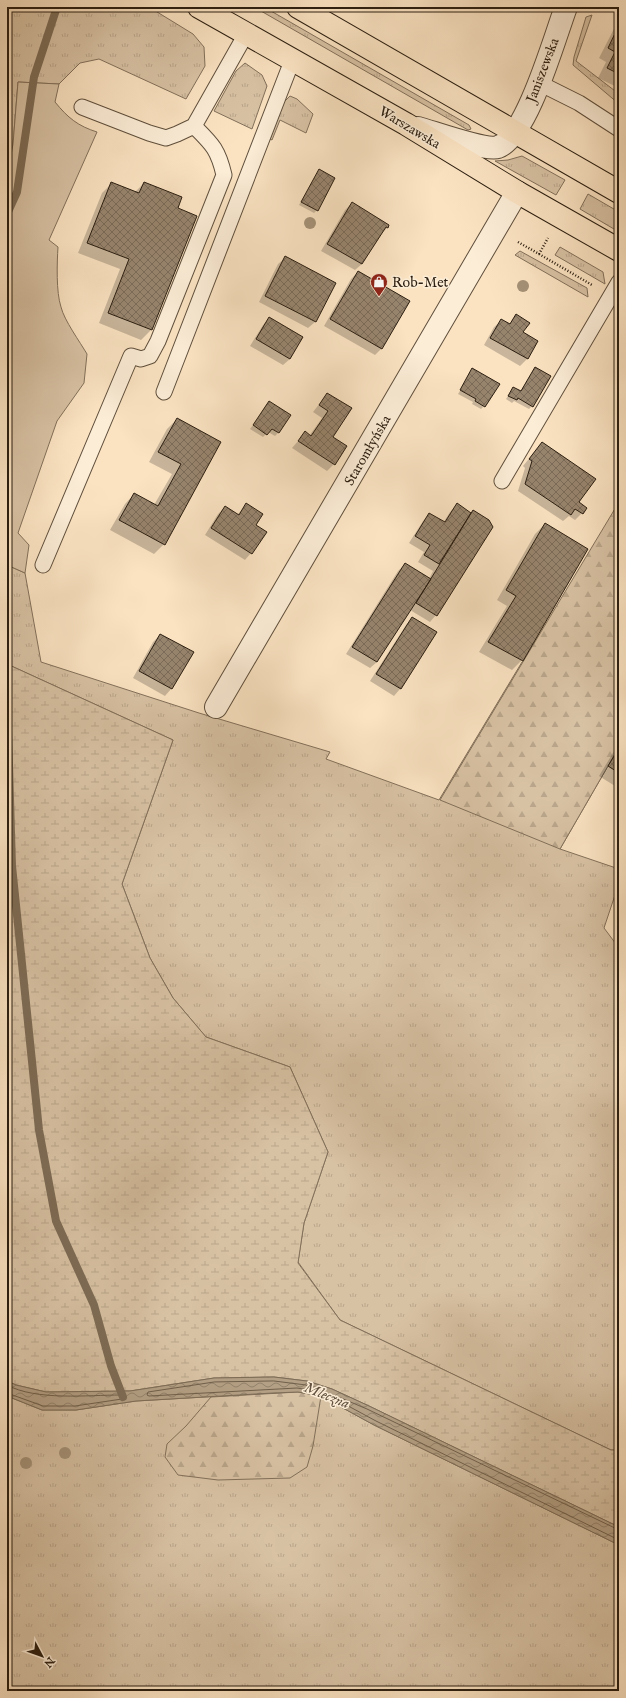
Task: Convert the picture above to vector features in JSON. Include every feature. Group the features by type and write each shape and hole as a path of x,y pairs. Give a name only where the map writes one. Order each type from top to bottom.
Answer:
{"main road":[{"name":"Warszawska","path":"199,7 292,61 406,124 517,192 619,250"},
{"path":"298,7 619,192"}],"street":[{"name":"Janiszewska","path":"406,124 485,147 497,147 506,141 515,132 524,118 539,82 566,7"},
{"name":"Staromłyńska","path":"216,707 517,192"}],"lane":[{"path":"82,107 166,138 194,126 246,34"},
{"path":"164,392 292,61"},
{"path":"539,82 579,103 619,129"},
{"path":"43,565 131,356 141,359 150,356 158,341 224,175 220,157 211,143 194,126"},
{"path":"502,481 619,282"}],"path":[{"path":"539,254 610,296"}],"green space":[{"path":"7,7 149,7 193,34 204,47 205,66 186,99 99,59 80,63 59,84 18,82 13,144 7,178"},
{"path":"254,7 264,7 469,125 471,129 468,130"},
{"path":"592,15 576,61 619,94 619,104 573,65 586,17"},
{"path":"245,63 262,75 267,86 252,129 214,111 236,71"},
{"path":"18,82 59,84 55,102 64,113 74,121 97,132 49,240 58,247 57,269 59,301 69,324 87,354 84,383 57,421 18,533 29,545 25,573 7,565 7,178 13,144"},
{"path":"290,96 297,99 313,114 306,133 280,120 272,140 270,139 284,102"},
{"path":"522,156 565,180 556,195 495,161 508,160"},
{"path":"588,194 619,212 619,232 580,209"},
{"path":"560,247 603,272 605,284 555,255"},
{"path":"520,251 587,288 588,297 515,255"},
{"path":"619,502 619,747 560,849 440,800"},
{"path":"7,565 25,573 41,662 199,713 330,752 326,759 439,800 522,662 619,631 619,747 560,849 619,869 619,883 604,928 619,948 619,1450 611,1450 340,1320 298,1262 304,1223 328,1152 290,1067 206,1037 173,998 150,958 122,884 173,740 7,664"},
{"path":"7,664 173,740 122,884 150,958 173,998 206,1037 290,1067 328,1152 304,1223 298,1263 340,1320 611,1450 619,1450 619,1527 369,1406 332,1389 307,1381 274,1377 214,1378 130,1391 46,1392 16,1385 7,1381"},
{"path":"298,1392 321,1396 313,1446 307,1467 290,1478 218,1480 178,1475 165,1457 167,1444 186,1426 211,1397"},
{"path":"273,1393 321,1396 374,1425 619,1545 619,1691 7,1691 7,1396 42,1410 76,1410 136,1401"}],"water":[{"name":"Mleczna","path":"274,1377 307,1381 332,1389 619,1527 619,1545 374,1425 321,1396 298,1392 273,1393 136,1401 76,1410 42,1410 7,1396 7,1381 16,1385 46,1392 130,1391 214,1378"}],"building":[{"path":"619,25 619,74 607,68 615,52 608,48"},
{"path":"319,169 335,178 318,211 301,202"},
{"path":"111,182 139,193 144,182 182,197 178,208 197,216 152,330 108,313 129,259 87,243"},
{"path":"352,202 389,225 388,228 386,227 362,264 327,244"},
{"path":"285,256 336,283 316,322 265,296"},
{"path":"358,271 410,301 382,349 330,319"},
{"path":"516,314 530,323 523,332 538,341 528,359 490,338 501,319 510,324"},
{"path":"269,317 303,337 290,359 256,339"},
{"path":"535,367 551,376 533,407 518,398 517,400 508,396 513,387 521,391"},
{"path":"472,368 500,384 485,407 475,401 476,399 460,390"},
{"path":"327,393 352,408 333,437 347,446 335,465 298,441 305,431 311,436 328,411 319,405"},
{"path":"269,401 291,415 279,433 272,429 267,435 253,425"},
{"path":"177,418 221,442 165,545 119,520 134,493 158,506 181,464 158,452"},
{"path":"542,442 596,479 579,502 587,508 583,514 575,509 571,515 525,484 532,461 529,459"},
{"path":"246,503 263,514 256,525 267,532 252,554 211,528 225,506 239,515"},
{"path":"457,503 471,513 439,564 424,555 430,545 415,536 429,513 445,522"},
{"path":"473,510 489,520 493,527 437,616 416,603"},
{"path":"545,523 588,549 523,661 488,642 516,596 506,590"},
{"path":"405,563 431,579 377,662 352,647"},
{"path":"412,617 437,632 401,689 376,674"},
{"path":"160,634 194,652 172,689 139,671"},
{"path":"619,748 619,773 608,766"}],"waterway":[{"path":"7,214 17,192 34,77 57,7"},
{"path":"7,697 12,866 39,1130 56,1221 94,1305 111,1366 123,1397"}],"place":[{"name":"Rob-Met","path":"379,297"}]}
